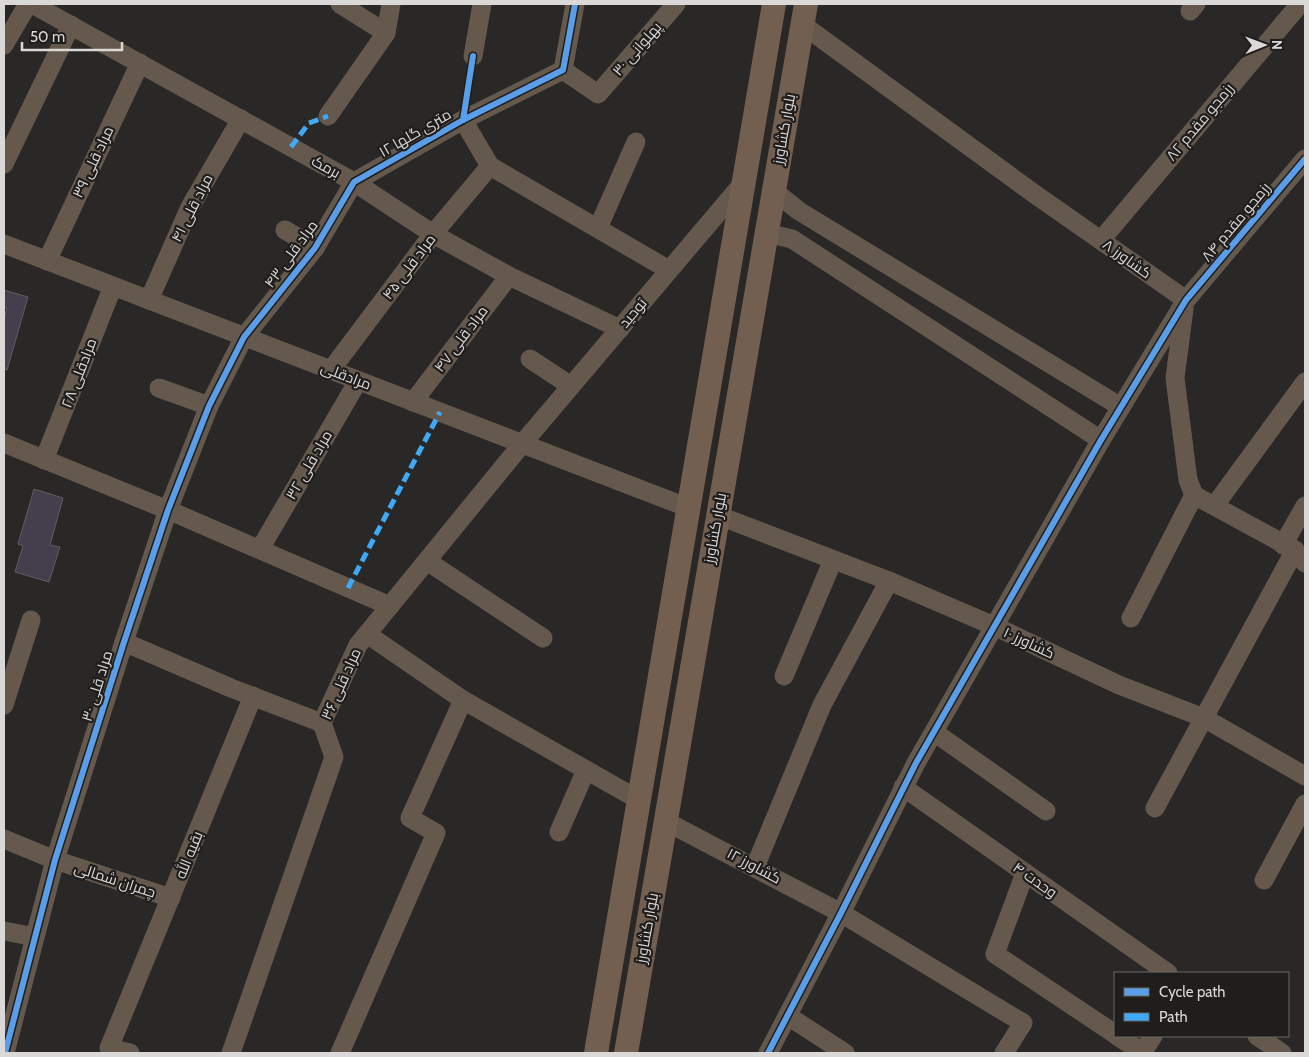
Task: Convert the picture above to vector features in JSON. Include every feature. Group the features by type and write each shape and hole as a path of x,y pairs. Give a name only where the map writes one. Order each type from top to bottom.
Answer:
{"main road":[{"name":"بلوار کشاورز","path":"596,1053 774,4"},
{"name":"بلوار کشاورز","path":"626,1053 804,14"},
{"path":"664,659 692,664"}],"street":[{"path":"4,45 28,4"},
{"name":"برمک","path":"32,4 63,15 140,63 354,182 433,234 509,276 620,329"},
{"path":"340,4 386,33"},
{"path":"328,116 386,33 391,4"},
{"path":"473,56 482,4"},
{"path":"563,70 575,4"},
{"name":"پهلوانی ۳۰","path":"563,70 598,94 676,4"},
{"name":"رزمجو مقدم ۸۲","path":"1101,240 1300,4"},
{"name":"کشاورز ۸","path":"804,14 1036,196 1186,300"},
{"path":"4,164 63,15"},
{"name":"مراد قلی ۳۹","path":"47,261 140,63"},
{"name":"۱۲ متری گلها","path":"354,182 463,120 563,70"},
{"name":"مراد قلی ۴۱","path":"149,300 190,208 241,119"},
{"path":"463,120 490,166 670,270"},
{"path":"598,228 636,142"},
{"name":"رزمجو مقدم ۸۴","path":"768,1053 842,913 903,787 1101,440 1186,300 1305,160"},
{"name":"مراد قلی ۴۵","path":"331,370 433,234 490,166"},
{"name":"مراد قلی ۴۳","path":"244,337 315,248 354,182"},
{"name":"توحید","path":"522,444 744,182"},
{"path":"774,191 810,218 1121,407"},
{"path":"800,244 810,218"},
{"path":"285,230 315,248"},
{"path":"766,233 792,239 1101,440"},
{"name":"مرادقلی","path":"4,244 689,508"},
{"name":"مراد قلی ۴۷","path":"414,402 509,276"},
{"name":"مرادقلی ۲۸","path":"44,460 113,286"},
{"path":"1186,300 1175,378 1188,480 1194,495 1297,552"},
{"path":"937,333 954,306"},
{"name":"مراد قلی ۳۰","path":"5,1053 11,999 35,937 55,860 168,510 209,406 244,337"},
{"path":"530,359 571,386"},
{"name":"مراد قلی ۳۲","path":"260,550 358,381"},
{"path":"1215,505 1305,382"},
{"path":"159,388 209,406"},
{"path":"4,443 168,510 390,606"},
{"name":"مراد قلی ۳۶","path":"231,1053 334,757 322,723 358,645 522,444"},
{"path":"1131,618 1194,495"},
{"path":"1155,808 1297,552 1305,506"},
{"name":"کشاورز ۱۰","path":"717,515 889,581 994,626 1119,685 1204,718 1305,776"},
{"path":"784,676 833,560"},
{"path":"427,561 543,638"},
{"path":"756,867 822,706 889,581"},
{"path":"4,705 30,620"},
{"path":"367,634 463,700 639,800"},
{"path":"124,642 322,723"},
{"name":"بقیه الله","path":"130,1053 109,1048 253,696"},
{"path":"340,1053 436,833 410,818 463,700"},
{"path":"934,732 1046,811"},
{"path":"559,832 586,770"},
{"name":"وحدت ۴","path":"903,787 1167,972"},
{"path":"1264,880 1305,804"},
{"name":"کشاورز ۱۲","path":"665,821 842,913 1023,1022 1004,1053"},
{"name":"چمران شمالی","path":"4,840 55,860 171,898"},
{"path":"1025,873 996,954 1114,1034"},
{"path":"4,931 35,937"},
{"path":"788,1016 845,1053"},
{"path":"1119,1037 1142,1053 1152,1037"},
{"path":"1258,1037 1278,1052"}],"building":[{"path":"4,290 28,297 7,370 4,369 4,319 7,308 4,307"},
{"path":"34,489 63,498 50,545 60,547 49,582 15,572 23,546 18,544"}],"marked path":[{"path":"291,147 309,123 328,116"},
{"path":"348,588 440,412"}],"cycle path":[{"path":"5,1053 55,860 168,510 209,406 244,337 315,248 354,182 463,120 563,70 575,4"},
{"path":"463,120 473,56"},
{"path":"768,1053 916,763 1101,440 1186,300 1305,159"}]}
